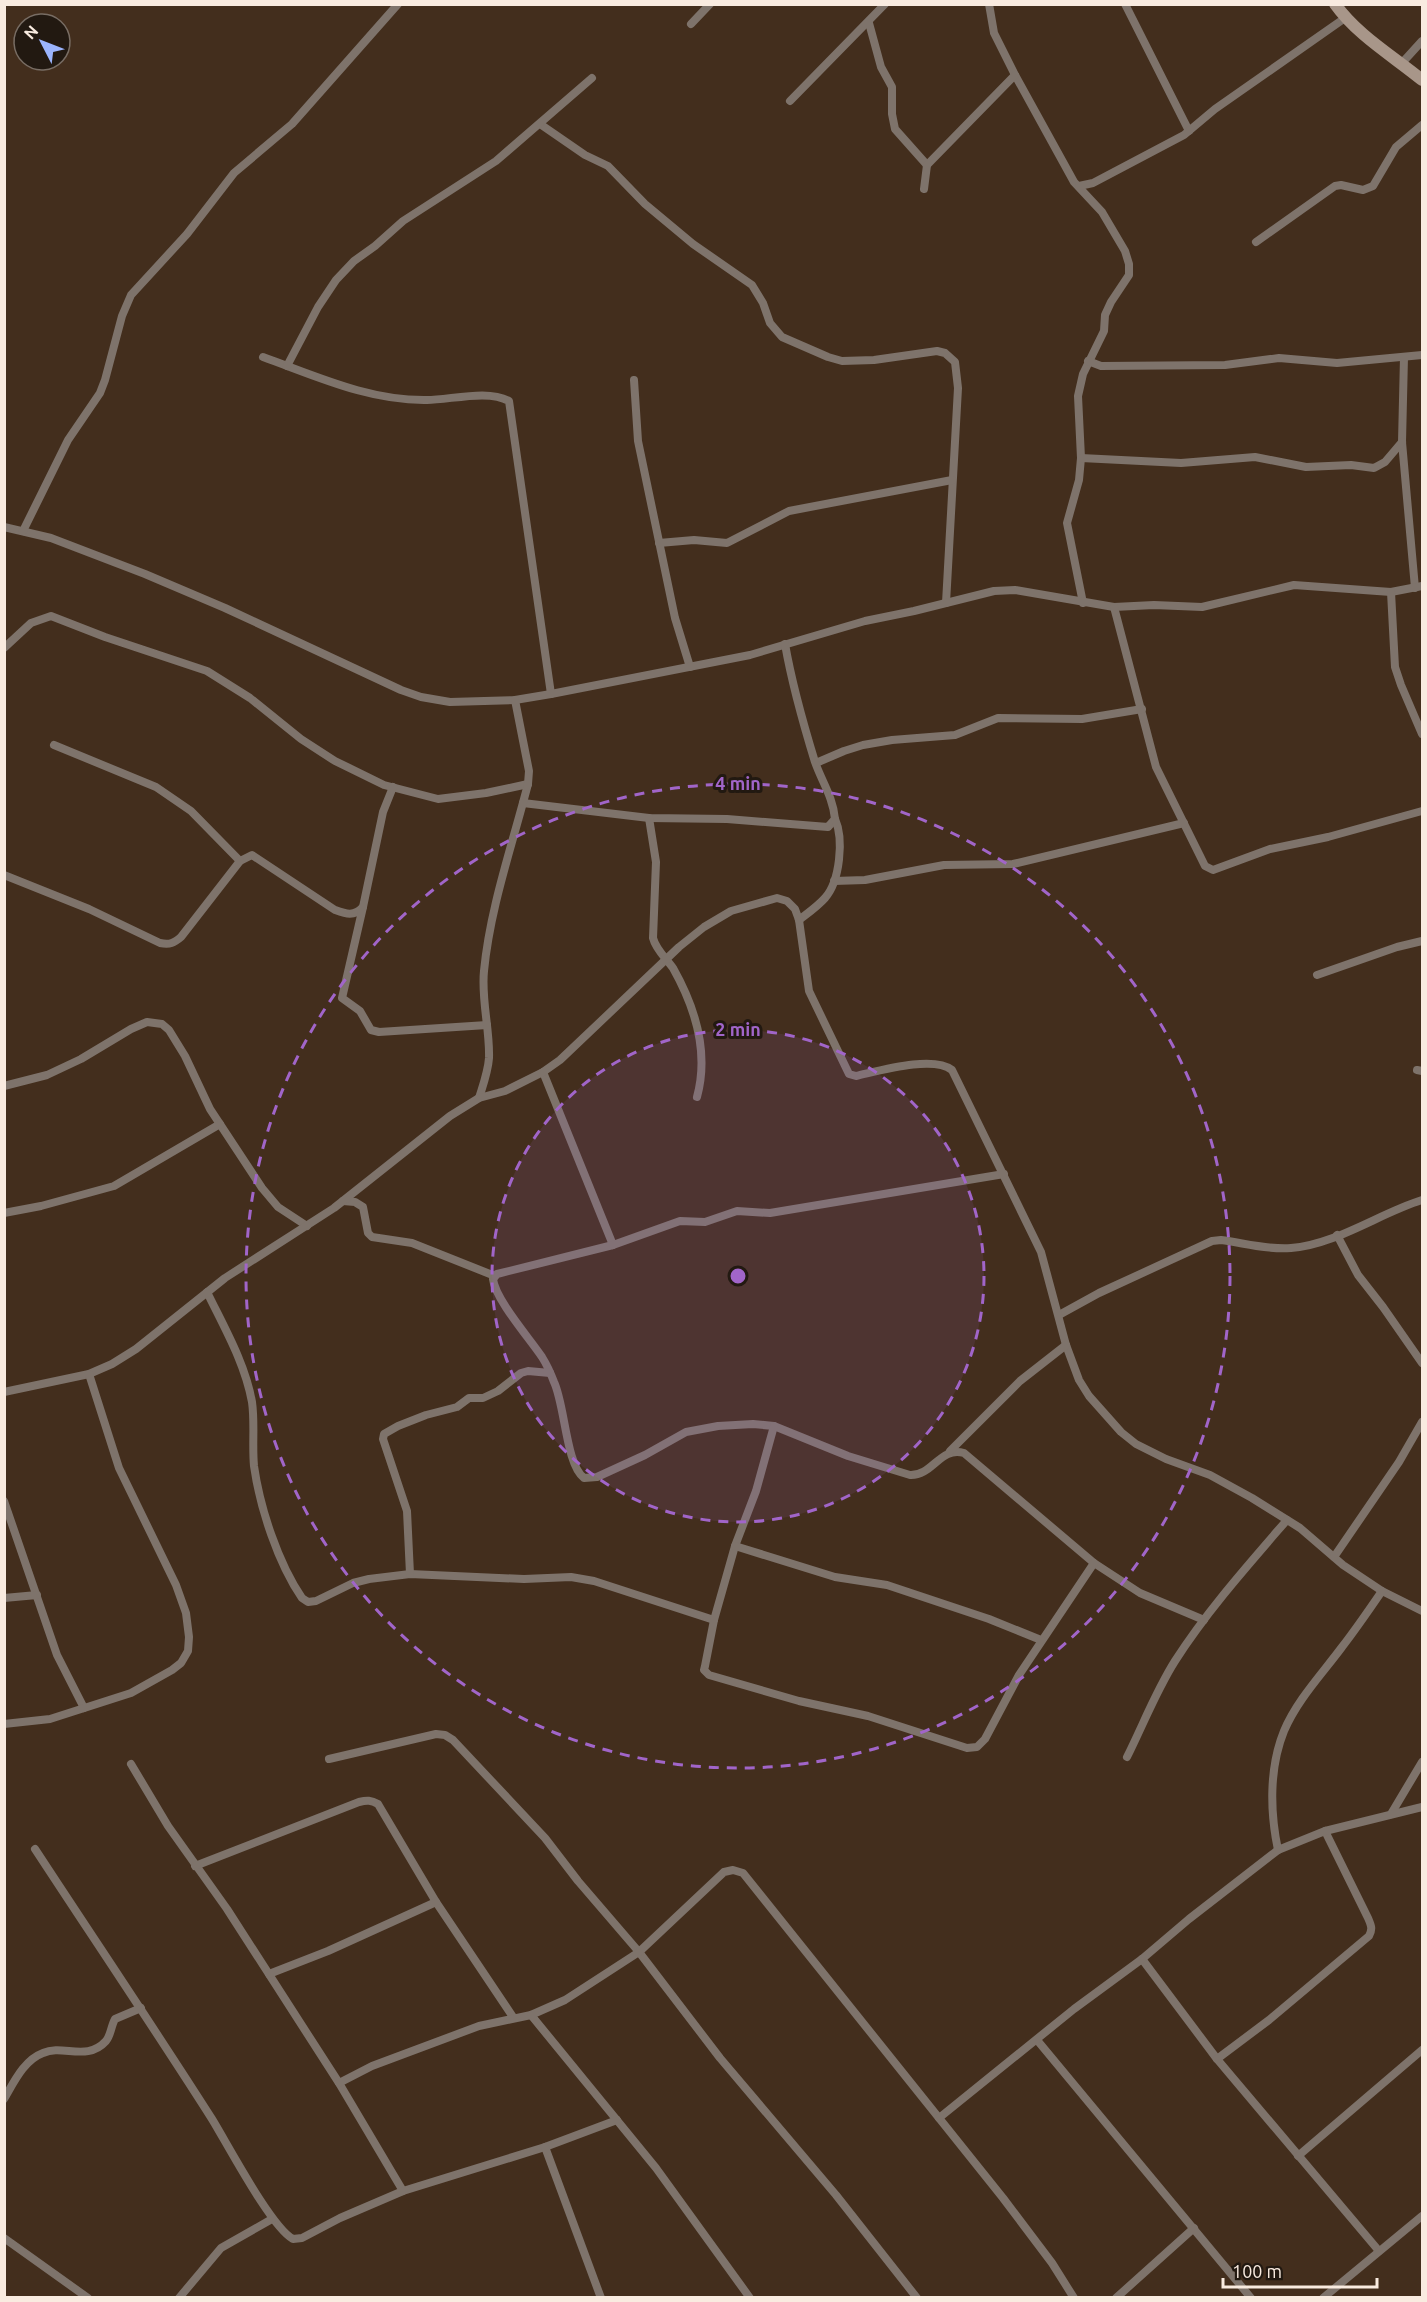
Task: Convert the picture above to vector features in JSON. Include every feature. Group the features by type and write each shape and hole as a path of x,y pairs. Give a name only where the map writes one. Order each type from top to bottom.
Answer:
{"street":[{"path":"23,531 68,440 100,393 131,295 187,234 234,173 292,124 398,4"},
{"path":"691,24 710,4"},
{"path":"790,101 869,23 885,4"},
{"path":"989,4 994,33 1015,75 1074,182 1102,212 1130,264 1129,275 1110,302 1105,315 1104,331 1088,361 1078,396 1081,458 1077,493 1067,523 1083,603"},
{"path":"1335,4 1344,18 1422,80"},
{"path":"1127,5 1189,131"},
{"path":"1079,186 1093,183 1189,131 1215,109 1344,18"},
{"path":"869,23 881,67 892,87 892,114 895,129 927,165"},
{"path":"1402,63 1422,41"},
{"path":"924,189 927,165 1015,75"},
{"path":"287,366 318,307 336,280 354,261 403,221 496,161 592,78"},
{"path":"540,124 585,155 608,166 645,204 693,244 753,285 770,323 782,337 842,361 874,360 937,351 950,356 955,362 958,388 946,603"},
{"path":"1256,242 1335,186 1341,184 1363,190 1373,186 1396,147 1422,125"},
{"path":"1088,361 1101,366 1225,366 1279,358 1337,363 1422,355"},
{"path":"263,357 377,396 424,400 463,396 499,397 509,401 550,694"},
{"path":"4,527 51,538 172,585 421,697 450,702 515,700 750,655 865,621 994,591 1015,590 1114,607 1154,605 1202,607 1294,585 1391,592 1419,587 1402,442 1404,357"},
{"path":"634,380 638,441 675,618 690,668"},
{"path":"1081,458 1181,462 1256,457 1306,466 1351,465 1374,468 1385,462 1402,442"},
{"path":"659,543 694,540 727,543 789,511 952,480"},
{"path":"1391,592 1395,667 1422,734"},
{"path":"1114,607 1156,767 1204,866 1213,870 1270,849 1382,823 1422,811"},
{"path":"4,648 31,624 51,616 105,637 207,671 250,698 301,739 335,761 393,788 438,799 486,793 528,784"},
{"path":"785,644 795,694 816,764 830,792 841,839 834,881 825,898 799,920"},
{"path":"479,1098 488,1072 489,1058 483,986 487,945 528,784 529,771 515,700"},
{"path":"816,764 844,751 863,746 892,740 955,735 998,718 1082,718 1142,709"},
{"path":"54,745 156,787 191,811 240,861"},
{"path":"393,788 382,812 342,998 360,1011 371,1030 379,1032 487,1025"},
{"path":"523,804 649,818 727,819 826,828 835,819"},
{"path":"649,818 657,862 653,938 656,947 667,959 685,989 698,1031 702,1079 697,1097"},
{"path":"834,881 865,880 944,865 1013,864 1184,823"},
{"path":"4,875 89,909 160,943 167,944 174,943 182,937 240,861 252,855 335,910 347,915 354,914 363,907"},
{"path":"4,1392 89,1374 112,1364 136,1349 225,1278 343,1202 434,1127 479,1098 505,1091 543,1072 579,1044 667,959 704,927 731,911 777,898 787,901 795,909 799,920 809,991 849,1074 856,1076 907,1066 940,1064 952,1070 1041,1252 1066,1345 1079,1380 1089,1396 1121,1432 1149,1452 1210,1475 1287,1520 1382,1591 1422,1611"},
{"path":"1317,975 1397,947 1422,941"},
{"path":"4,1086 47,1075 147,1022 162,1024 169,1030 185,1056 219,1124 262,1188 278,1207 307,1226"},
{"path":"543,1072 613,1245"},
{"path":"4,1213 41,1206 114,1186 219,1124"},
{"path":"343,1202 355,1202 363,1207 368,1233 372,1237 412,1243 495,1276 613,1245 680,1221 705,1222 737,1211 770,1214 1004,1174"},
{"path":"1059,1315 1099,1293 1212,1241 1292,1248 1337,1235 1422,1200"},
{"path":"1337,1235 1358,1275 1383,1306 1422,1363"},
{"path":"495,1276 494,1283 505,1305 550,1373 561,1400 573,1461 584,1478 597,1477 645,1455 686,1432 734,1424 774,1426 848,1456 917,1476 949,1452 1020,1381 1066,1345"},
{"path":"207,1292 245,1373 252,1403 254,1465 259,1490 281,1560 302,1598 308,1602 316,1601 353,1583 410,1574 524,1579 581,1578 714,1620"},
{"path":"410,1574 407,1511 383,1439 384,1434 426,1415 457,1407 469,1398 487,1396 521,1373 528,1371 550,1373"},
{"path":"4,1724 50,1719 131,1693 172,1670 181,1663 188,1652 186,1613 176,1585 119,1468 89,1374"},
{"path":"1334,1557 1399,1462 1422,1422"},
{"path":"774,1426 756,1491 735,1546 714,1620 704,1670 709,1675 799,1701 868,1716 967,1748 977,1746 985,1739 1041,1640 1094,1563"},
{"path":"949,1452 964,1453 1094,1563 1140,1593 1204,1620"},
{"path":"4,1501 57,1655 84,1707"},
{"path":"1127,1757 1169,1671 1237,1577 1287,1520"},
{"path":"735,1546 835,1577 887,1585 989,1618 1041,1640"},
{"path":"1278,1850 1272,1813 1272,1792 1284,1731 1304,1698 1382,1591"},
{"path":"4,1598 37,1595"},
{"path":"329,1759 436,1734 453,1740 545,1838 578,1881 639,1952 720,2058 836,2195 917,2298"},
{"path":"1390,1814 1422,1762"},
{"path":"131,1764 195,1866 227,1909 339,2083 403,2191"},
{"path":"195,1866 311,1819 368,1800 378,1804 436,1902 513,2017"},
{"path":"939,2118 1278,1850 1325,1831 1422,1808"},
{"path":"1217,2059 1269,2020 1372,1932 1368,1918 1325,1831"},
{"path":"35,1849 141,2008 234,2153 272,2218 290,2237 298,2239 403,2191 545,2147 617,2120"},
{"path":"339,2083 372,2066 460,2033 531,2014 565,2000 639,1952 724,1872 734,1870 743,1873 939,2118 1017,2217 1074,2298"},
{"path":"269,1974 337,1947 436,1902"},
{"path":"1142,1959 1217,2059 1379,2251"},
{"path":"4,2099 17,2077 33,2059 44,2052 56,2050 73,2053 94,2049 108,2038 115,2019 141,2008"},
{"path":"531,2014 656,2169 750,2298"},
{"path":"1038,2040 1251,2298"},
{"path":"1298,2156 1422,2050"},
{"path":"545,2147 601,2298"},
{"path":"1323,2298 1422,2216"},
{"path":"179,2298 221,2248 272,2218"},
{"path":"1116,2298 1194,2228"},
{"path":"4,2238 88,2298"}]}
